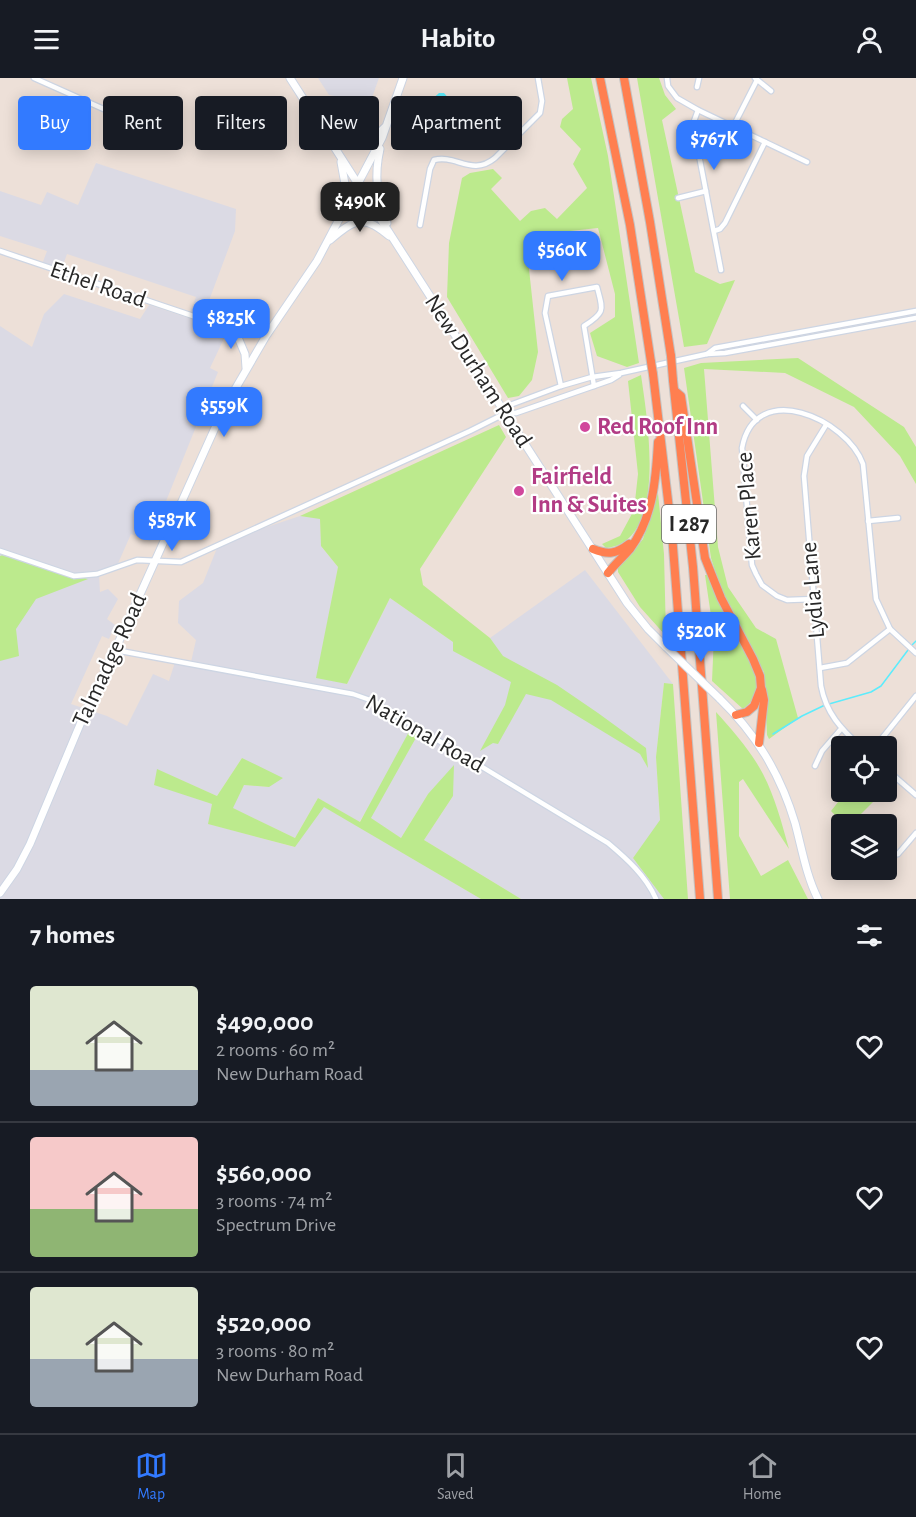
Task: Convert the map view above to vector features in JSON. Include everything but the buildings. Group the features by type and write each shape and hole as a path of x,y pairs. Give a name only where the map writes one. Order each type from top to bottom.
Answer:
{"highway":[{"name":"I 287","path":"600,78 630,225 660,421 672,534 700,899"},
{"name":"I 287","path":"624,78 671,356 693,567 718,899"},
{"path":"675,391 681,396 705,558 721,598 760,676 764,700 759,743"},
{"path":"608,573 636,539 647,514 653,495 660,421"},
{"path":"593,549 605,554 614,553 636,539"},
{"path":"736,715 754,706 761,688"}],"street":[{"path":"34,78 103,109"},
{"name":"New Durham Road","path":"290,78 301,96"},
{"name":"Talmadge Road","path":"0,893 27,850 84,715 222,410 266,336 294,297 326,244 382,138 403,78"},
{"path":"420,225 434,160 440,159 478,166 489,164 540,113 542,101 537,78"},
{"path":"667,78 668,86 677,98 807,162"},
{"path":"697,87 699,78"},
{"path":"733,127 756,79 771,92"},
{"path":"698,110 693,124 721,270"},
{"path":"379,132 387,124"},
{"path":"382,138 377,162 376,187 382,212 395,242"},
{"path":"714,231 720,229 725,223 765,142"},
{"name":"New Durham Road","path":"336,150 635,614 736,715 759,743 786,795 808,874 818,899"},
{"path":"340,156 345,184 341,216"},
{"path":"678,198 706,191"},
{"path":"326,244 351,223 358,221 367,221 376,225 395,242"},
{"name":"Ethel Road","path":"0,251 199,318 266,336"},
{"path":"561,386 545,313 548,296 597,287 603,309 598,317 584,326 594,386"},
{"path":"706,354 715,348 916,311"},
{"path":"506,413 510,405 592,377 621,374 706,354 726,353 916,318"},
{"path":"234,328 245,354 246,368"},
{"path":"0,550 74,576 97,574 129,561 155,560 177,563 185,561 506,413 516,413 611,380 621,374"},
{"path":"743,406 757,420"},
{"name":"Karen Place","path":"814,599 787,600 777,596 762,585 752,565 742,448 748,432 757,420 776,410 789,409 803,412 852,444 861,458 876,599 890,629 916,653"},
{"name":"Lydia Lane","path":"826,425 807,456 804,466 820,686 832,717 849,736"},
{"path":"868,521 898,518"},
{"path":"820,668 847,663 890,629"},
{"name":"National Road","path":"115,650 353,694 373,701 608,843 642,876 656,899"},
{"path":"884,736 916,696"},
{"path":"815,766 822,751 841,729"},
{"path":"897,779 916,795"},
{"path":"897,854 916,833"}],"shaded area":[{"path":"318,78 379,78 373,96 329,95"},
{"path":"96,163 236,209 235,231 201,322 228,330 210,368 218,372 150,541 131,534 116,568 99,574 100,592 108,589 118,599 107,619 115,625 109,639 102,636 71,704 107,716 127,726 153,674 169,681 176,659 191,662 196,640 178,623 179,601 203,583 219,543 300,516 320,518 321,546 338,567 317,677 347,684 390,598 453,642 490,638 585,570 673,684 664,683 656,757 660,821 633,858 664,899 521,899 424,840 453,796 428,794 401,838 370,818 417,736 359,822 318,798 295,838 232,808 244,785 269,787 242,758 217,796 158,770 154,784 212,804 209,824 294,847 323,806 481,899 0,899 0,326 32,347 44,314 64,294 140,319 149,305 188,318 196,297 67,254 60,273 41,267 47,251 0,236 0,191 41,205 47,192 78,205"}],"green space":[{"path":"567,78 591,78 608,156 639,363 627,367 597,356 590,333 615,317 615,294 598,228 542,234 528,260 538,352 532,380 519,396 508,398 447,297 449,243 462,178 470,173 493,169 502,178 491,189 520,221 531,211 545,208 557,219 587,188 573,164 581,149 560,127 562,119 573,109"},
{"path":"637,78 659,78 665,95 676,109 662,120 695,272 720,284 735,280 707,344 684,347"},
{"path":"798,358 904,427 916,447 916,484 900,456 854,407 785,373 704,369 718,547 728,587 756,628 776,639 798,718 769,739 764,672 723,596 711,558 684,368 701,363"},
{"path":"641,375 649,447 646,502 639,524 626,541 606,548 602,544 620,536 634,510 638,474 628,381"},
{"path":"499,425 506,437 420,569 423,585 490,638 503,656 557,685 646,748 648,768 640,754 551,700 526,694 498,744 493,743 480,751 505,705 511,682 453,651 453,642 390,598 347,684 316,678 338,567 321,546 320,519 300,516"},
{"path":"658,493 664,554 666,636 640,607 618,572 618,567 643,539"},
{"path":"5,554 88,579 36,599 16,629 19,656 0,661 0,556"},
{"path":"705,575 755,669 758,689 751,702 743,709 712,681 714,636"},
{"path":"664,683 673,684 688,899 664,899 633,858 660,820 656,757"},
{"path":"716,712 747,749 763,774 775,801 789,849 743,779 739,782 739,836 761,876 788,860 808,899 730,899"},
{"path":"411,728 417,736 371,818 401,838 428,794 454,765 453,796 424,840 521,899 481,899 324,807 295,847 208,824 212,804 154,785 157,769 217,796 242,758 283,778 269,787 244,785 233,808 295,838 318,798 360,822"},
{"path":"838,802 873,802 861,814 834,814 831,811"}],"water":[{"path":"444,93 447,96 436,96"}],"waterway":[{"path":"911,646 916,641"},
{"path":"829,704 871,692 881,686 908,650"},
{"path":"773,734 825,705"}],"place":[{"name":"Red Roof Inn","path":"585,427"},
{"name":"Fairfield Inn & Suites","path":"519,491"}]}
